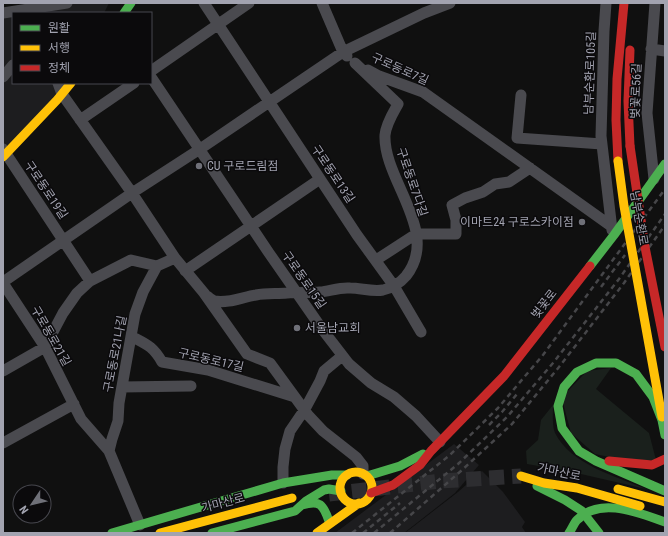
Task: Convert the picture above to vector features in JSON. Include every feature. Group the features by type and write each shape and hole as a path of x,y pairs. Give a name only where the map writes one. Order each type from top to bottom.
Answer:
{"main road":[{"path":"125,12 131,3"},
{"name":"남부순환로","path":"624,3 617,79 616,120 618,161 624,206 665,435"},
{"name":"남부순환로","path":"631,40 628,101 630,146 634,184 645,249 665,347"},
{"path":"4,153 70,84"},
{"name":"벚꽃로","path":"371,492 393,485 420,465 431,451 504,376 665,164"},
{"path":"662,418 644,381 637,373 620,364 607,362 586,366 567,381 562,387 559,395 558,408 561,426 569,440 587,458 665,491"},
{"name":"벚꽃로","path":"365,475 400,466 431,451"},
{"path":"587,458 646,465 652,465 665,459"},
{"path":"112,533 285,483 332,475 347,475 358,472 365,475 371,484 371,492 367,500 359,503 320,531"},
{"name":"가마산로","path":"521,476 543,473"},
{"path":"320,531 329,521 341,501 342,482 347,475"},
{"path":"521,476 542,490 565,500 582,511"},
{"name":"가마산로","path":"521,476 544,483 577,488 665,514"},
{"name":"가마산로","path":"564,477 593,483"},
{"path":"285,483 298,484 303,492 302,501 298,508"},
{"path":"608,487 665,502"},
{"path":"298,508 320,492 329,489 341,493 347,501 359,503"},
{"name":"가마산로","path":"160,533 292,498"},
{"path":"212,533 298,508 313,501 318,502 327,513 329,521"},
{"path":"569,533 576,522 584,515 600,508 613,508 665,522"},
{"path":"588,519 599,533"}],"street":[{"path":"3,13 67,3"},
{"name":"구로동로13길","path":"204,3 320,179 394,286 421,332"},
{"path":"152,70 250,3"},
{"name":"구로동로7길","path":"322,3 343,52 355,63 379,76 423,92 530,168 613,231"},
{"path":"132,193 343,52 424,13 450,3"},
{"name":"남부순환로105길","path":"606,3 601,136 613,231"},
{"name":"벚꽃로56길","path":"654,179 646,113 651,49 660,17 656,3"},
{"path":"651,49 665,51"},
{"name":"구로동로7다길","path":"355,63 398,104 390,119 385,134 386,145 391,164 410,210 417,238 416,257 411,270 404,279 394,286"},
{"path":"3,77 12,66"},
{"name":"구로동로15길","path":"152,78 322,330 342,356 371,383 394,397 416,416 440,442"},
{"name":"구로동로17길","path":"58,84 62,94 132,193 175,258 204,293 247,354 270,363 323,431 356,457 363,466 365,475"},
{"path":"80,120 133,84"},
{"path":"521,95 517,138 602,144"},
{"name":"구로동로19길","path":"4,153 64,240 90,281"},
{"name":"구로동로7다길","path":"416,234 456,234 456,220 452,205 465,198 483,192 495,184 509,182 530,168"},
{"path":"185,271 320,179"},
{"name":"구로동로19길","path":"64,240 132,193"},
{"path":"376,260 416,234"},
{"name":"구로동로21길","path":"64,240 3,282 45,347 81,419 109,451 140,525"},
{"path":"3,372 45,347 63,313 77,293 90,281 131,260 157,266 175,258"},
{"name":"구로동로21나길","path":"109,451 118,421 119,403 135,314 143,292 157,266"},
{"name":"구로동로17길","path":"204,293 213,301 226,301 258,294 297,292 309,293 350,288 383,290 394,286"},
{"name":"구로동로17길","path":"131,336 145,343 156,351 162,362 208,370 295,397"},
{"path":"285,483 283,467 285,449 290,431 305,409 324,371 342,356"},
{"path":"122,387 191,386"},
{"path":"3,443 74,404"}],"shaded area":[{"path":"62,3 109,3 104,12 12,12 12,84 67,84 3,155 3,12"},
{"path":"611,368 596,389 649,433 656,460 628,461 595,454 571,433 563,403 565,394 587,371"},
{"path":"553,405 554,430 562,444 583,461 595,468 646,489 568,471 527,464 526,451 538,440 541,420"},
{"path":"454,444 479,465 455,493 404,533 335,533"},
{"path":"482,471 503,492 525,522 522,527 526,533 405,533 458,492"}],"tunnel":[{"path":"329,494 441,481 521,476"}],"railway":[{"path":"352,533 450,455 498,408 543,355 665,189"},
{"path":"374,533 458,464 507,417 553,363 619,279 665,214"},
{"path":"390,533 512,424 559,367 624,283 665,225"},
{"path":"601,287 625,255"},
{"path":"489,425 517,394"},
{"path":"363,533 400,503"}],"traffic: fast":[{"path":"125,12 131,3"},
{"path":"590,266 665,164"},
{"path":"665,435 662,420 653,397 636,374 616,363 596,363 577,372 564,387 558,406 562,428 579,451 596,461 665,491"},
{"path":"367,476 400,466 423,454"},
{"path":"112,533 283,483 332,475 347,475"},
{"path":"537,486 565,500 582,511"},
{"path":"212,533 295,511 306,501 324,490 329,489 341,491"},
{"path":"302,505 317,503 323,507 329,521"},
{"path":"569,533 577,520 586,513 597,509 608,508 632,511 665,522"},
{"path":"588,519 599,533"}],"traffic: slow":[{"path":"3,157 70,84"},
{"path":"618,161 624,206 662,417"},
{"path":"356,472 365,475 369,479 372,488 369,497 365,501 356,504 347,501 343,497 340,488 343,479 347,475 356,472"},
{"path":"521,476 544,483 577,488 640,506"},
{"path":"618,489 665,502"},
{"path":"160,533 292,498"},
{"path":"317,533 359,503"}],"traffic: jam":[{"path":"618,161 616,120 617,79 624,3"},
{"path":"630,50 628,101 630,146"},
{"path":"630,146 645,247 665,347"},
{"path":"371,493 393,485 420,465 431,451 504,376 590,266"},
{"path":"609,461 652,465 665,459"}],"place":[{"name":"CU 구로드림점","path":"199,166"},
{"name":"이마트24 구로스카이점","path":"582,222"},
{"name":"서울남교회","path":"297,328"}]}
